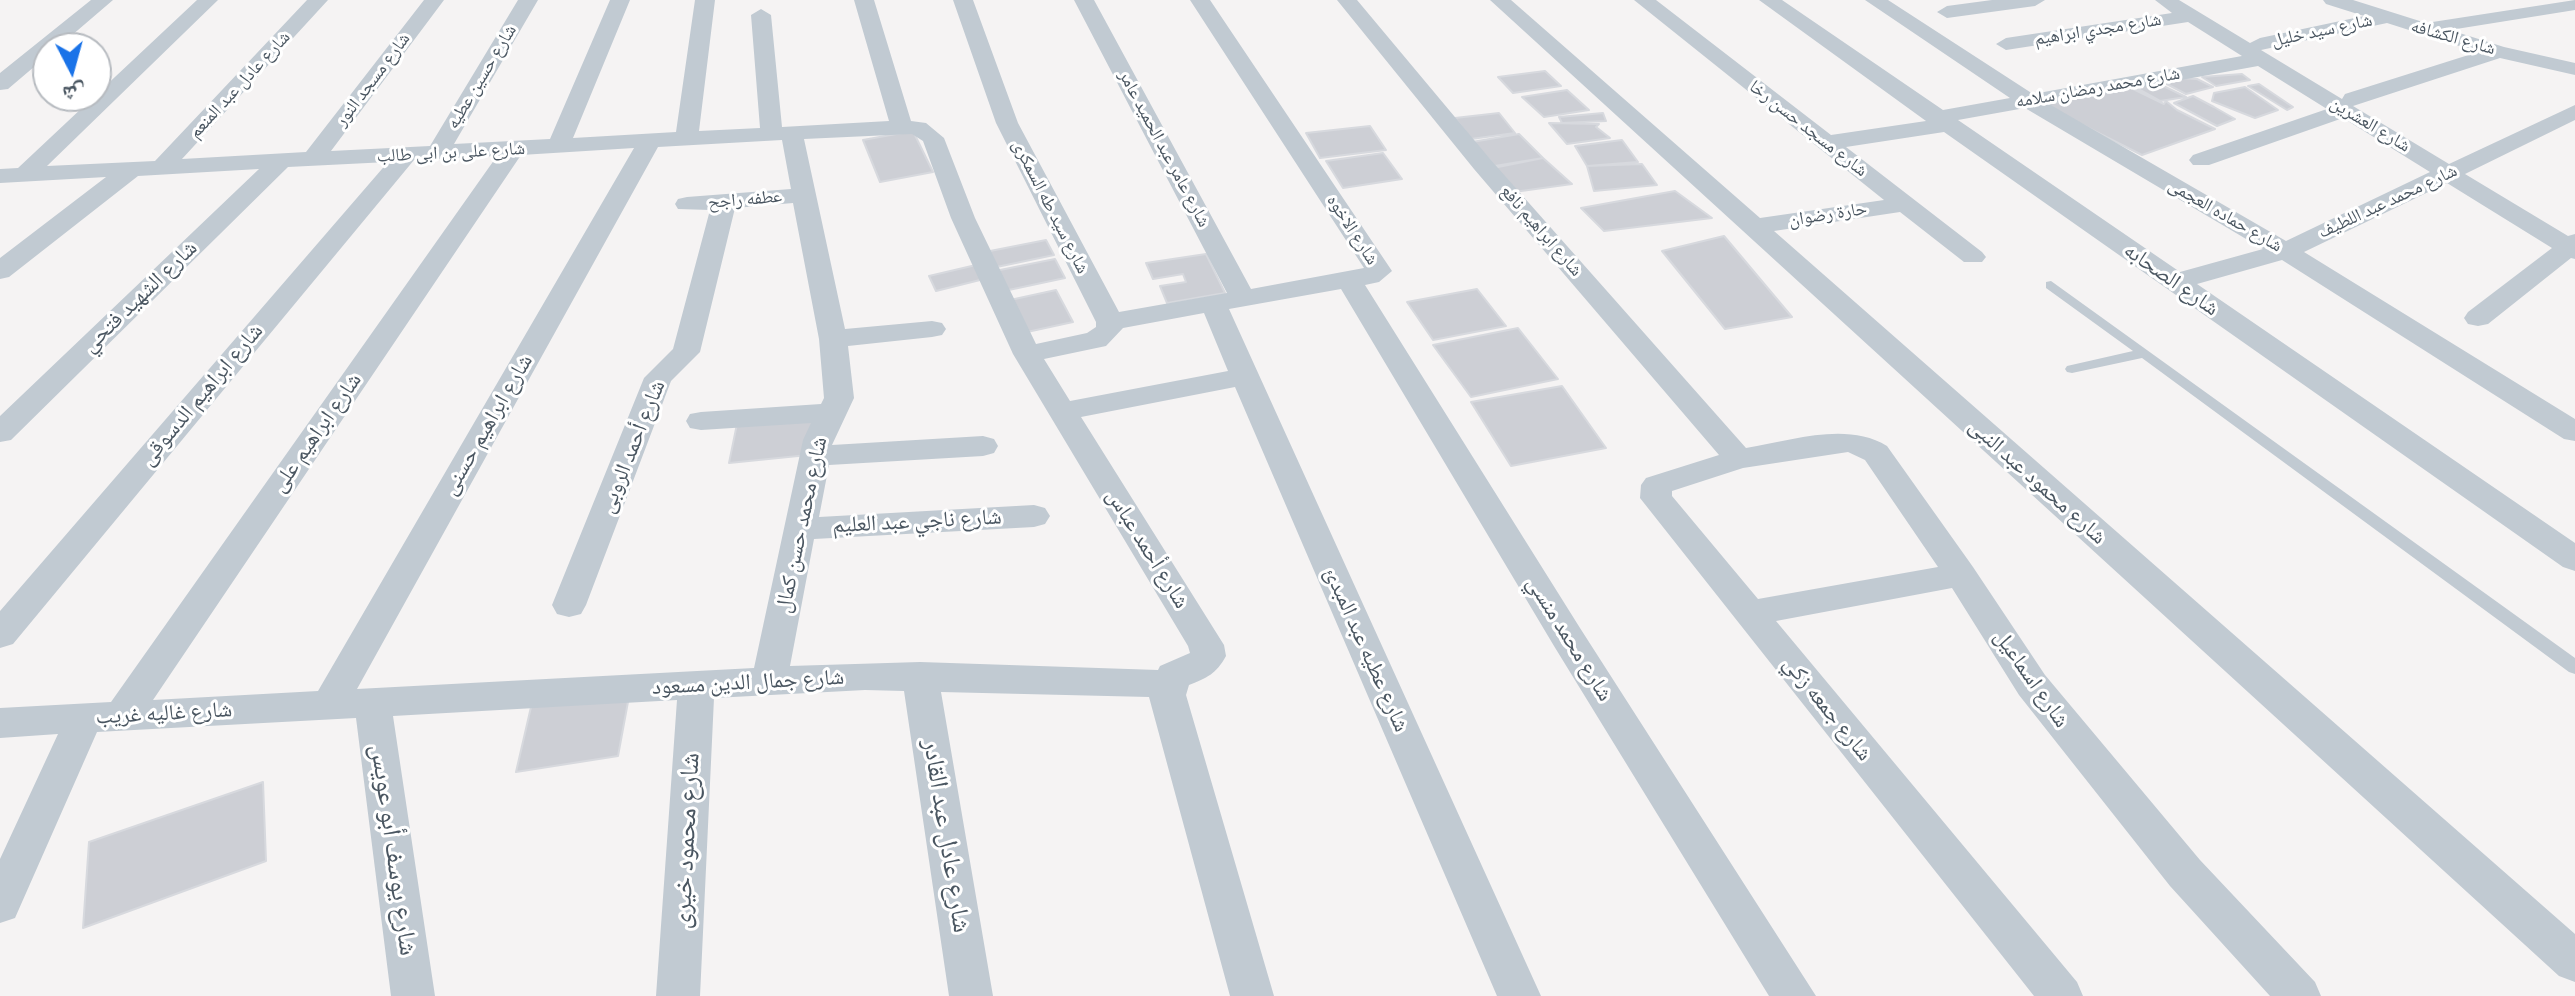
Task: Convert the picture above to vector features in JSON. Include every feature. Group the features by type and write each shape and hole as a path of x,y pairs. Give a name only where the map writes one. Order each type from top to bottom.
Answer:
{"street":[{"path":"0,84 103,0"},
{"path":"12,175 208,0"},
{"name":"شارع عادل عبد المنعم","path":"161,168 318,0"},
{"name":"شارع مسجد النور","path":"312,160 434,0"},
{"name":"شارع حسين عطيه","path":"437,154 528,0"},
{"path":"558,147 620,0"},
{"path":"686,141 705,0"},
{"path":"864,0 902,127"},
{"name":"شارع سيد طه السمكرى","path":"963,0 1002,111 1110,322"},
{"name":"شارع عامر عبد الحميد عامر","path":"1084,0 1228,301"},
{"name":"شارع الاخوه","path":"1110,322 1349,280 1376,274 1378,267 1200,0"},
{"name":"شارع ابراهيم نافع","path":"1347,0 1482,164 1739,459"},
{"name":"شارع محمود عبد النبى","path":"1500,0 2575,962"},
{"name":"شارع مسجد حسن رخا","path":"1644,0 1973,257"},
{"name":"شارع الصحابه","path":"1769,0 2575,559"},
{"name":"شارع حماده العجمى","path":"1875,0 2029,101 2285,251 2575,432"},
{"path":"1947,12 2035,0"},
{"name":"شارع العشرين","path":"2165,0 2190,8 2573,243"},
{"name":"شارع الكشافه","path":"2333,0 2499,52 2575,69"},
{"path":"2422,29 2575,4"},
{"name":"شارع مجدي ابراهيم","path":"2006,44 2190,8"},
{"name":"شارع محمد حسن كمال","path":"761,15 782,136 803,195 833,339 839,398 818,440 769,682"},
{"name":"شارع سيد خليل","path":"2260,51 2384,18"},
{"path":"2532,59 2575,47"},
{"name":"شارع محمد رمضان سلامه","path":"1826,143 2260,51"},
{"path":"2201,160 2499,52"},
{"name":"شارع محمد عبد اللطيف","path":"2174,282 2285,251 2575,112"},
{"name":"شارع على بن ابى طالب","path":"12,175 782,136 902,127"},
{"name":"شارع أحمد عباس","path":"902,127 918,128 933,138 963,218 1027,354 1206,645 1208,656 1199,667 1173,676 1168,684"},
{"name":"شارع ابراهيم حسنى","path":"328,707 649,143"},
{"name":"شارع ابراهيم على","path":"0,905 103,717 513,150"},
{"name":"شارع ابراهيم الدسوقى","path":"0,635 406,155"},
{"name":"شارع الشهيد فتحي","path":"0,433 280,162"},
{"path":"0,271 130,170"},
{"name":"عطفه راجح","path":"687,204 803,195"},
{"name":"شارع أحمد الروبى","path":"569,605 658,378 686,352 724,201"},
{"name":"حارة رضوان","path":"1751,227 1904,204"},
{"path":"2478,318 2573,243"},
{"name":"شارع محمد منسي","path":"1349,280 1567,637 1794,996"},
{"name":"شارع عطيه عبد المبدئ","path":"1228,301 1246,376 1519,996"},
{"path":"1027,354 1096,340 1109,330 1110,322"},
{"path":"833,339 932,329"},
{"path":"1063,411 1246,376"},
{"path":"701,421 831,413"},
{"name":"شارع اسماعيل","path":"1739,459 1848,442 1863,445 1876,453 1961,575 2032,685 2101,774 2185,873 2299,996"},
{"path":"815,456 983,446"},
{"name":"شارع جمعه زكي","path":"1739,459 1663,481 1654,492 1656,498 2061,996"},
{"name":"شارع ناجي عبد العليم","path":"799,529 1034,516"},
{"path":"1749,613 1961,575"},
{"name":"شارع جمال الدين مسعود","path":"328,707 920,676 1168,684"},
{"name":"شارع عادل عبد القادر","path":"920,676 971,996"},
{"path":"1168,684 1170,707 1252,996"},
{"name":"شارع محمود خيرى","path":"678,996 696,686"},
{"name":"شارع يوسف أبو عويس","path":"373,705 413,996"},
{"name":"شارع غاليه غريب","path":"0,723 328,707"}],"lane":[{"path":"2051,285 2575,667"},
{"path":"2072,369 2145,353"}],"building":[{"path":"1545,71 1561,86 1513,93 1498,77"},
{"path":"2242,74 2250,80 2216,86 2202,77"},
{"path":"2197,79 2213,87 2186,94 2159,80"},
{"path":"2153,81 2186,97 2160,101 2131,85"},
{"path":"2259,84 2293,107 2287,110 2248,86"},
{"path":"2127,86 2164,104 2166,101 2215,129 2142,155 2043,105"},
{"path":"2245,87 2278,110 2255,118 2212,101 2214,93"},
{"path":"1567,90 1589,110 1544,117 1522,97"},
{"path":"2193,96 2235,119 2217,126 2174,103"},
{"path":"1499,113 1515,133 1471,139 1455,118"},
{"path":"1603,113 1606,121 1562,123 1559,117"},
{"path":"1549,123 1599,124 1596,127 1610,138 1567,144"},
{"path":"1370,126 1386,150 1320,158 1306,133"},
{"path":"913,131 933,172 880,182 863,140"},
{"path":"1519,134 1543,158 1495,166 1472,142"},
{"path":"1622,140 1638,162 1587,166 1575,146"},
{"path":"1383,153 1402,179 1343,188 1326,161"},
{"path":"1543,158 1572,184 1514,192 1493,168"},
{"path":"1642,164 1657,185 1594,191 1587,166"},
{"path":"1675,191 1712,218 1604,231 1581,208"},
{"path":"1724,236 1792,317 1725,329 1662,251"},
{"path":"1046,240 1054,255 992,268 985,252"},
{"path":"1206,254 1225,293 1167,303 1160,286 1186,282 1183,274 1153,279 1146,263"},
{"path":"1055,259 1065,278 1004,291 995,271"},
{"path":"976,265 984,279 936,291 929,276"},
{"path":"1477,289 1506,326 1433,340 1407,302"},
{"path":"1056,290 1073,322 1027,332 1010,300"},
{"path":"1518,328 1558,379 1471,397 1433,345"},
{"path":"1562,386 1606,448 1511,466 1471,402"},
{"path":"813,417 808,455 729,463 737,424"},
{"path":"630,691 618,756 516,772 531,707"},
{"path":"263,782 266,861 83,928 89,842"}]}
